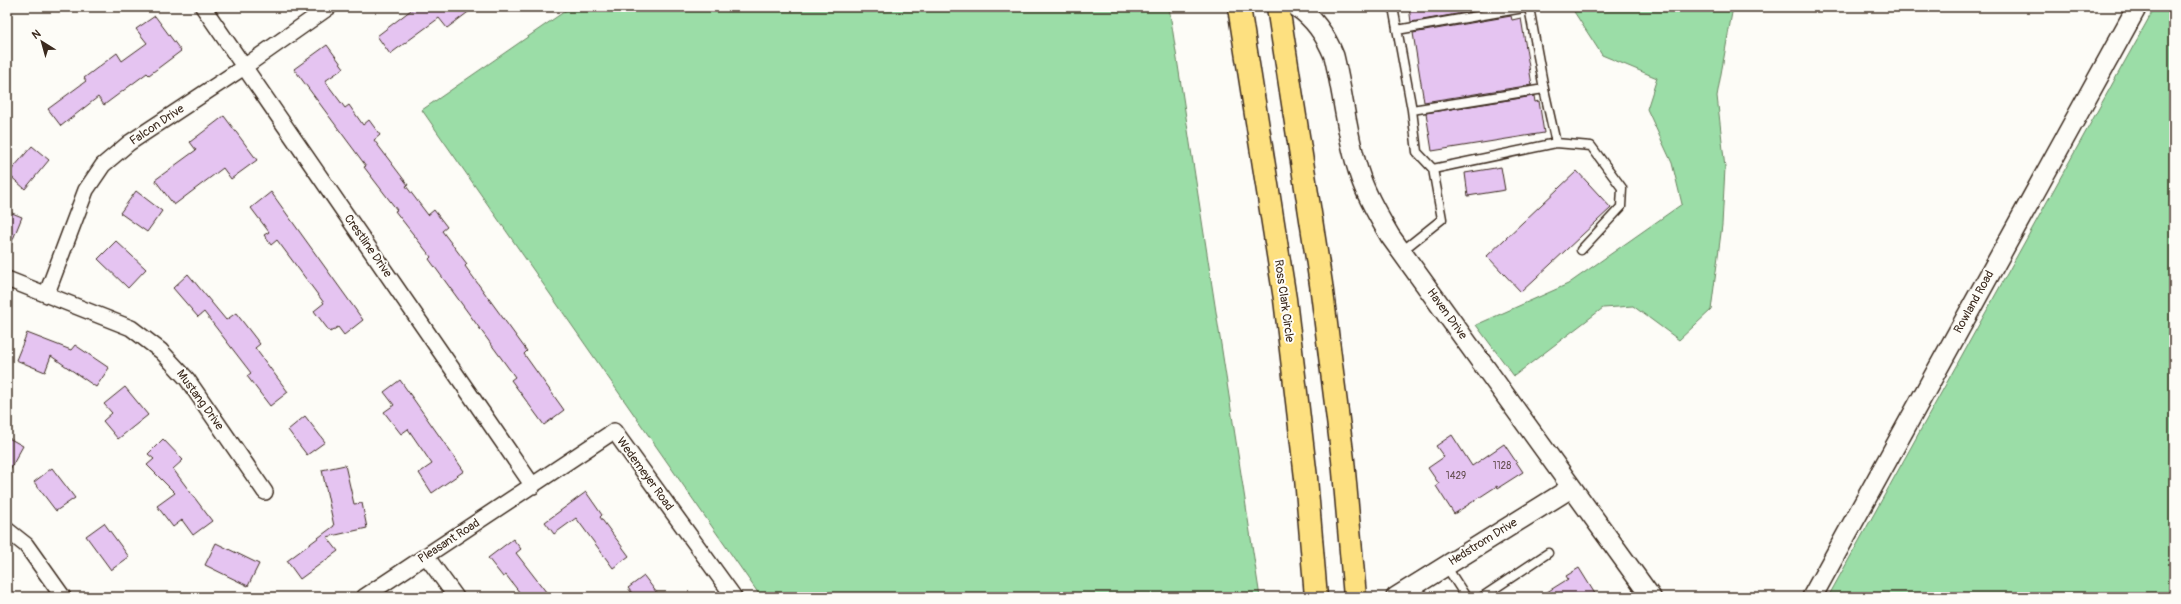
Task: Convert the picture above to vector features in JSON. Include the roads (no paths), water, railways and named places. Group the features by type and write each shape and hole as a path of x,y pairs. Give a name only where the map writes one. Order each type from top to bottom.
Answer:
{"highway":[{"name":"Ross Clark Circle","path":"1239,7 1285,299 1306,478 1316,597"},
{"path":"1278,7 1322,292 1343,460 1355,597"}],"street":[{"name":"Crestline Drive","path":"203,7 533,486"},
{"name":"Falcon Drive","path":"47,293 86,190 103,165 129,143 244,67 329,7"},
{"name":"Haven Drive","path":"1297,7 1309,15 1329,42 1339,77 1353,150 1360,177 1374,210 1571,488 1651,597"},
{"name":"Rowland Road","path":"1812,597 2137,7"},
{"name":"Mustang Drive","path":"7,279 47,293 130,328 162,351 187,379 266,492"},
{"name":"Wedemeyer Road","path":"533,486 614,431 734,597"},
{"name":"Pleasant Road","path":"364,597 533,486"},
{"name":"Hedstrom Drive","path":"1396,597 1571,488"},
{"path":"7,530 26,545 63,597"},
{"path":"426,556 456,597"}],"lane":[{"path":"1393,7 1412,110 1417,152 1433,169 1438,187 1442,219 1402,251"},
{"path":"1397,30 1529,7 1544,89 1556,143"},
{"path":"1412,110 1544,89"},
{"path":"1433,169 1556,143 1591,146 1622,188 1621,207 1581,250"},
{"path":"1482,597 1548,553"},
{"path":"1446,566 1466,597"}]}
